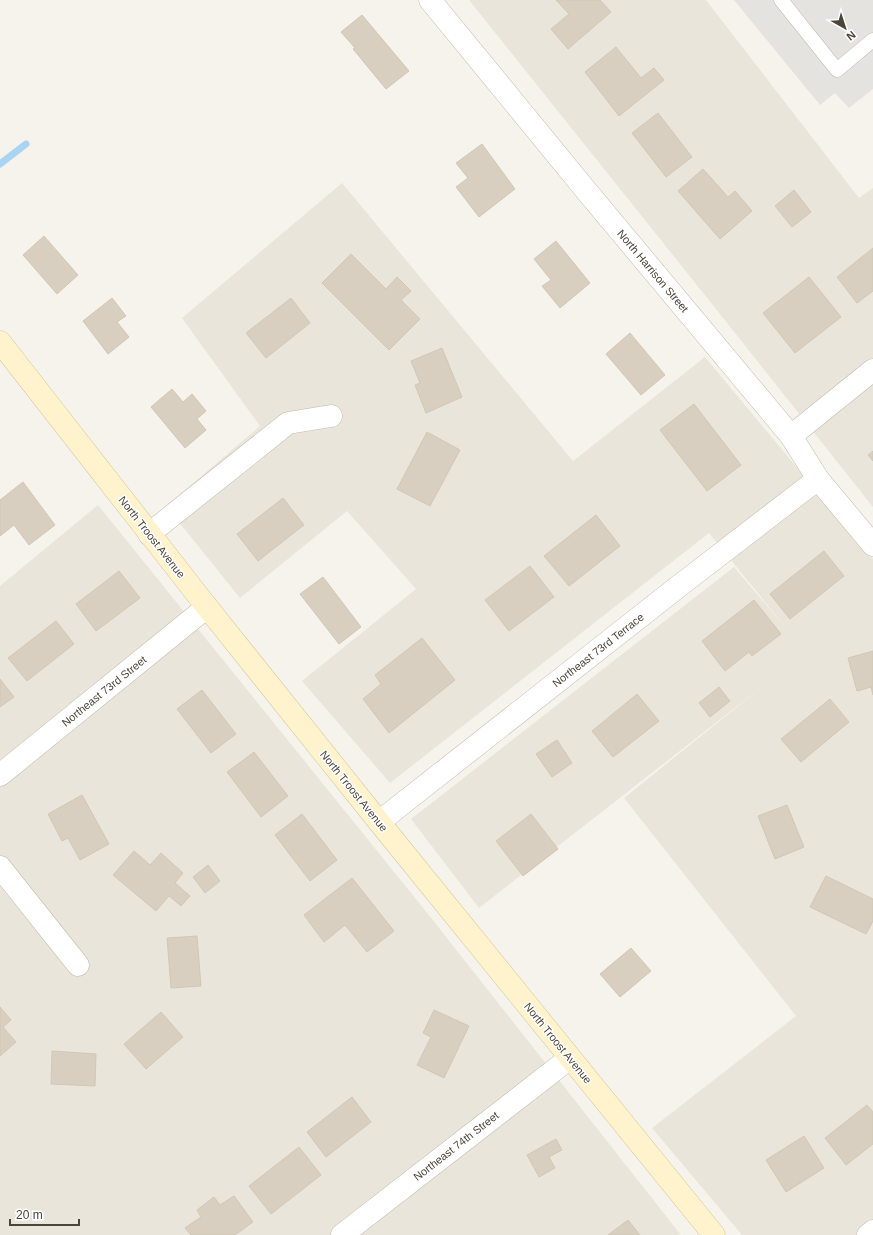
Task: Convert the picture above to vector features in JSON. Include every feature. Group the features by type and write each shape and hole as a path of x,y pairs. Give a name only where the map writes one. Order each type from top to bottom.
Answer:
{"street":[{"name":"North Harrison Street","path":"430,0 584,188 791,436 818,479 873,545"},
{"name":"North Troost Avenue","path":"0,342 207,607 379,822 714,1235"},
{"path":"791,436 873,370"},
{"path":"149,534 288,423 331,416"},
{"name":"Northeast 73rd Terrace","path":"379,822 678,586 818,479"},
{"name":"Northeast 73rd Street","path":"0,775 207,607"},
{"path":"0,867 78,965"},
{"name":"Northeast 74th Street","path":"342,1235 570,1058"},
{"path":"868,1235 873,1231"}],"lane":[{"path":"781,0 837,70 873,40"}],"shaded area":[{"path":"469,0 706,0 859,198 873,188 873,507 716,309"},
{"path":"734,0 873,0 873,89 849,108 835,93 820,105"},
{"path":"342,183 573,461 705,357 873,559 873,1235 742,1235 652,1128 796,1016 624,798 768,682 479,908 411,819 734,567 786,628 709,533 390,783 302,681 416,589 347,511 240,598 166,506 260,426 182,318"},
{"path":"98,505 428,914 681,1235 0,1235 0,586"}],"building":[{"path":"556,0 600,0 611,12 568,49 551,29 569,14"},
{"path":"362,15 409,71 386,89 341,32"},
{"path":"616,47 641,78 654,68 664,80 619,116 585,72"},
{"path":"658,113 692,157 666,177 632,133"},
{"path":"482,144 515,189 479,217 456,187 468,178 456,163"},
{"path":"703,169 728,197 735,191 752,211 720,239 678,191"},
{"path":"794,190 811,212 792,227 775,206"},
{"path":"44,236 78,275 57,294 23,255"},
{"path":"556,241 590,283 560,308 542,286 551,280 534,259"},
{"path":"873,248 873,291 857,303 837,277"},
{"path":"351,254 386,289 397,277 411,291 401,300 420,319 389,350 322,283"},
{"path":"809,277 841,317 795,353 763,313"},
{"path":"112,298 126,316 117,322 129,337 108,354 83,321"},
{"path":"291,298 310,323 266,358 246,333"},
{"path":"630,333 665,375 641,395 606,354"},
{"path":"442,348 462,397 426,413 415,385 420,383 411,361"},
{"path":"172,389 183,402 192,394 206,411 197,419 206,430 185,448 151,407"},
{"path":"694,404 741,465 707,491 660,430"},
{"path":"427,432 460,450 430,506 397,489"},
{"path":"873,451 873,461 868,455"},
{"path":"23,482 55,525 29,545 14,525 0,536 0,500"},
{"path":"283,498 304,525 258,561 237,534"},
{"path":"596,515 620,546 569,586 544,556"},
{"path":"824,551 844,576 790,619 770,594"},
{"path":"530,566 554,597 509,631 485,600"},
{"path":"119,571 140,598 96,631 76,604"},
{"path":"323,577 361,627 339,644 300,594"},
{"path":"754,600 781,634 752,656 749,652 725,671 702,641"},
{"path":"56,621 74,644 27,681 8,658"},
{"path":"422,638 455,680 389,733 363,699 381,684 375,675"},
{"path":"873,651 873,695 871,687 857,691 848,658"},
{"path":"0,679 14,697 0,707"},
{"path":"719,687 730,701 710,717 699,703"},
{"path":"202,690 236,734 211,753 177,709"},
{"path":"637,694 659,721 613,757 592,731"},
{"path":"830,699 849,722 801,762 781,739"},
{"path":"557,740 572,763 552,777 536,754"},
{"path":"254,752 288,796 261,817 227,772"},
{"path":"82,795 109,844 80,860 68,838 62,841 48,814"},
{"path":"787,805 804,847 775,859 758,816"},
{"path":"302,814 337,860 310,881 275,835"},
{"path":"531,814 558,849 523,876 496,841"},
{"path":"134,851 150,865 161,853 183,873 175,883 190,896 181,906 169,896 156,911 113,875"},
{"path":"208,865 220,881 205,893 193,877"},
{"path":"826,876 873,899 873,921 866,934 810,907"},
{"path":"352,878 394,931 367,952 345,925 324,942 304,915"},
{"path":"197,936 201,986 171,988 167,938"},
{"path":"631,948 651,971 620,997 600,974"},
{"path":"0,1007 11,1020 3,1027 16,1042 0,1056"},
{"path":"434,1010 469,1026 444,1078 417,1065 431,1037 423,1033"},
{"path":"161,1012 183,1037 146,1069 124,1044"},
{"path":"52,1051 96,1054 95,1086 51,1084"},
{"path":"352,1097 371,1122 326,1157 307,1132"},
{"path":"867,1105 873,1112 873,1144 846,1165 825,1138"},
{"path":"804,1136 824,1168 786,1192 766,1160"},
{"path":"556,1139 562,1150 549,1157 555,1168 539,1177 527,1155"},
{"path":"299,1147 321,1175 271,1214 249,1186"},
{"path":"234,1196 253,1222 235,1235 191,1235 185,1228 201,1217 197,1210 214,1197 220,1205"},
{"path":"628,1220 640,1235 608,1235"}],"waterway":[{"path":"0,164 26,144"}]}
